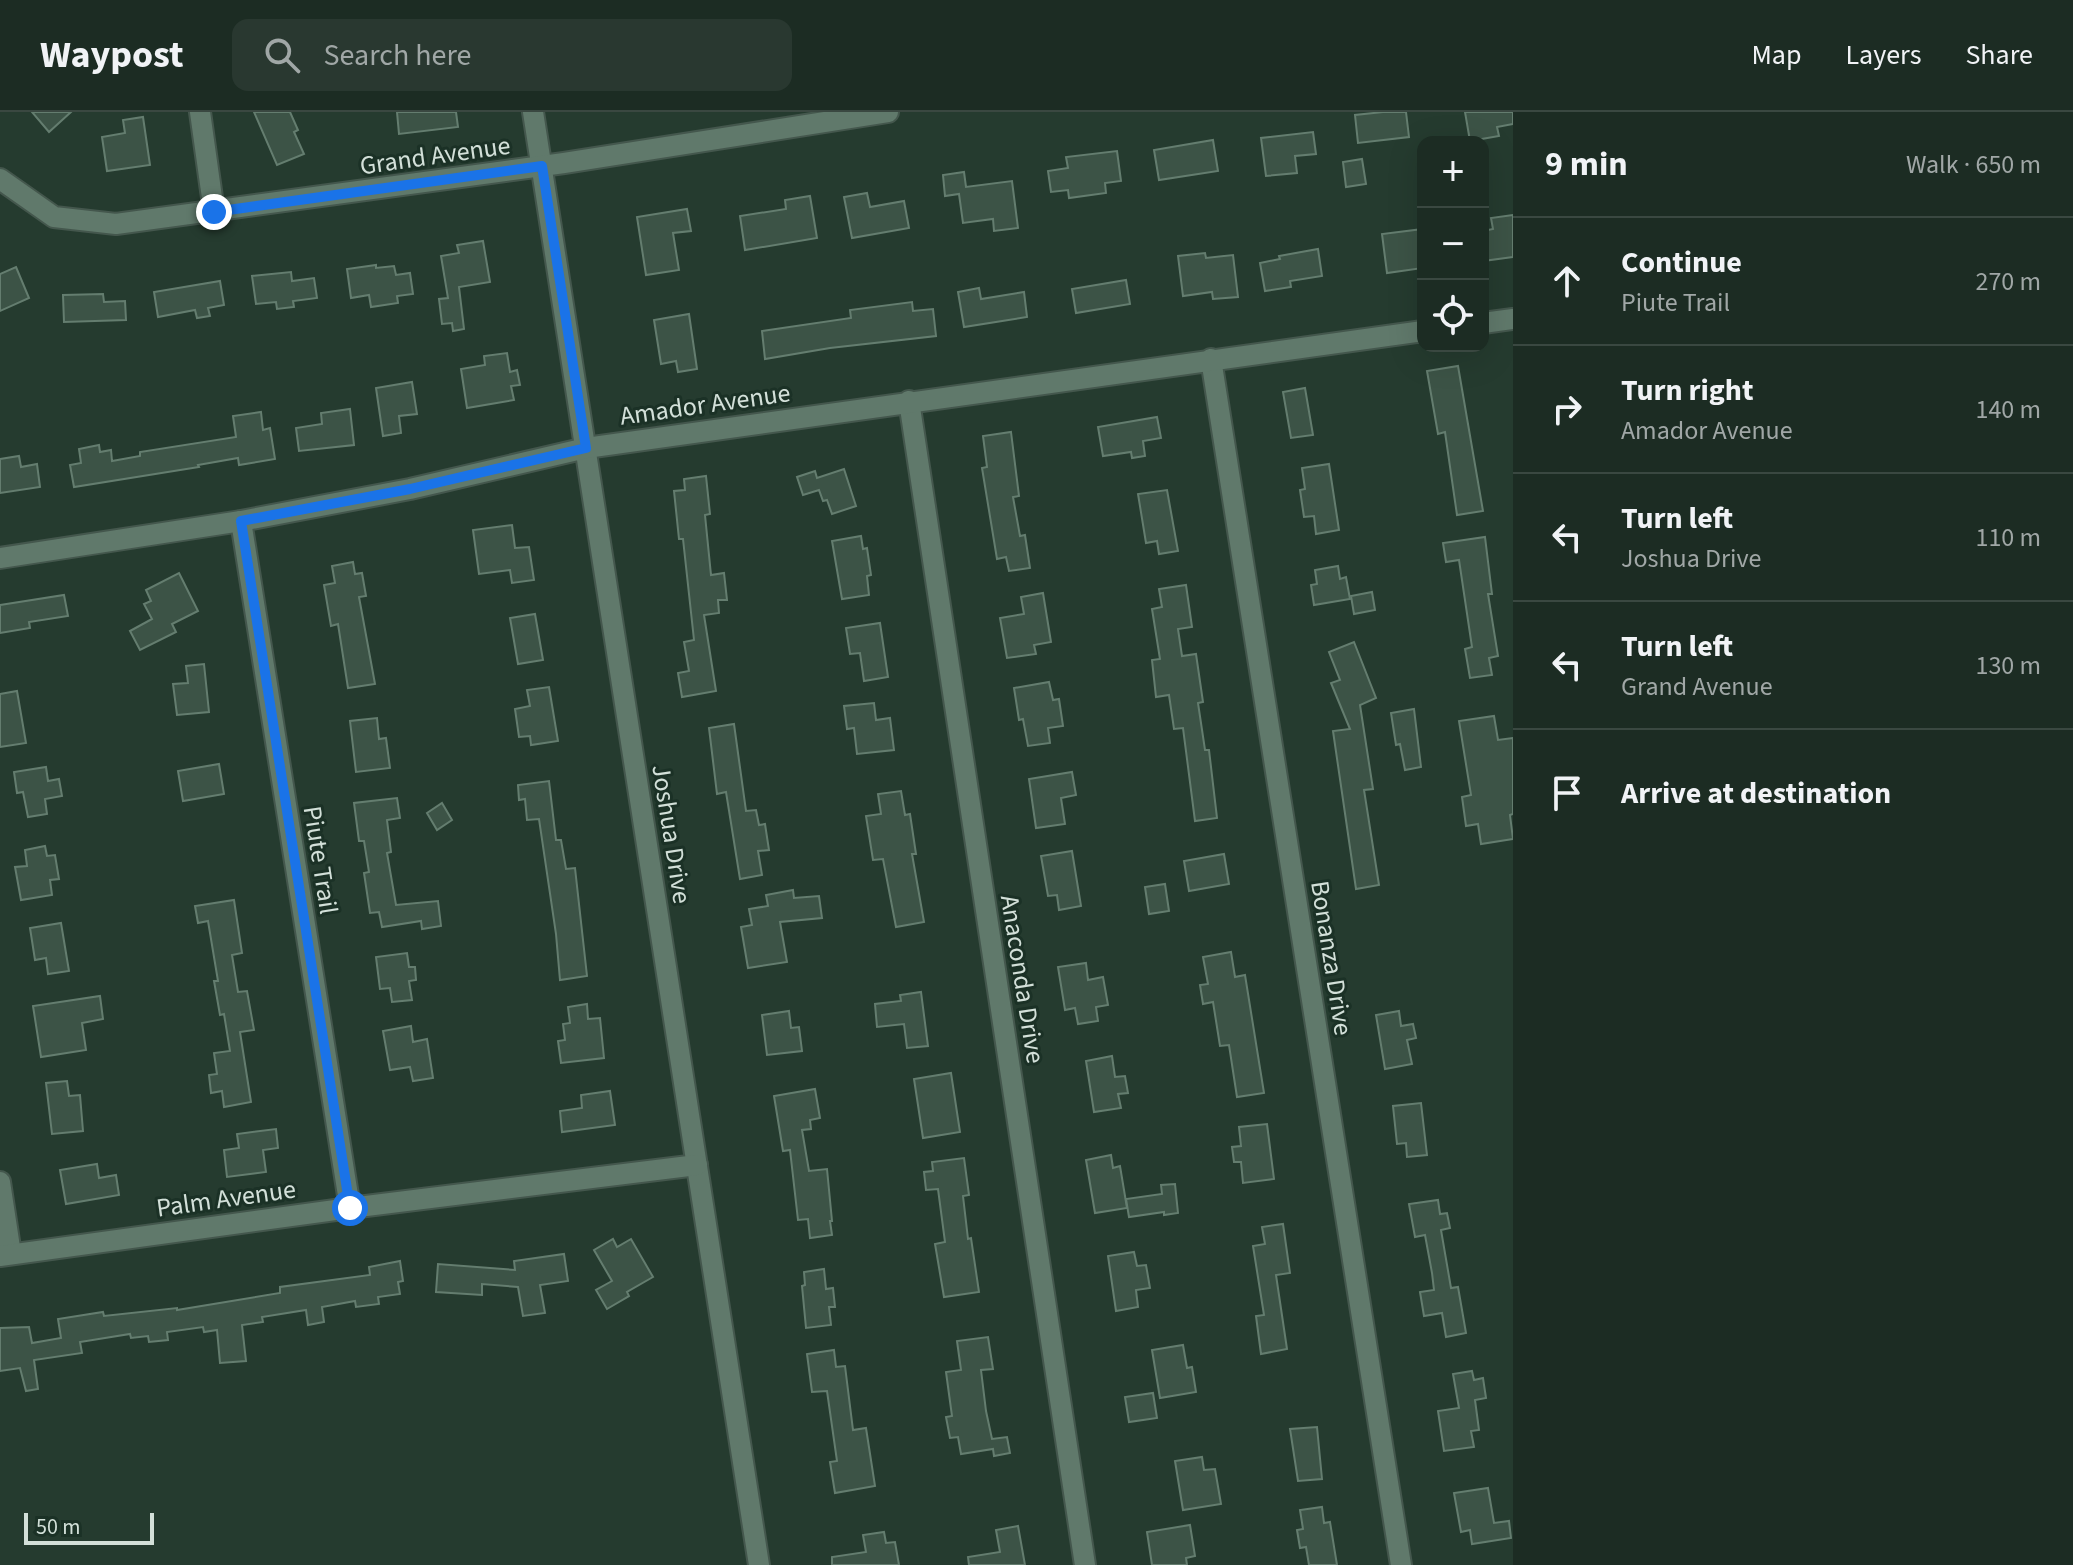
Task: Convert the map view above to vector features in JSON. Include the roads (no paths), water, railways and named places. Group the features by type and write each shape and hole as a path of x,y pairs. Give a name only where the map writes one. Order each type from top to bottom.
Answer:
{"street":[{"path":"200,112 214,212"},
{"name":"Joshua Drive","path":"533,112 759,1565"},
{"name":"Grand Avenue","path":"0,179 54,217 116,224 542,166 888,112"},
{"path":"1489,322 1513,319"},
{"name":"Amador Avenue","path":"0,558 241,521 410,489 586,448 1417,332"},
{"name":"Bonanza Drive","path":"1211,359 1401,1565"},
{"name":"Anaconda Drive","path":"909,401 1085,1565"},
{"name":"Piute Trail","path":"241,521 350,1208"},
{"name":"Palm Avenue","path":"6,1255 697,1165"},
{"path":"0,1182 6,1255"}]}
